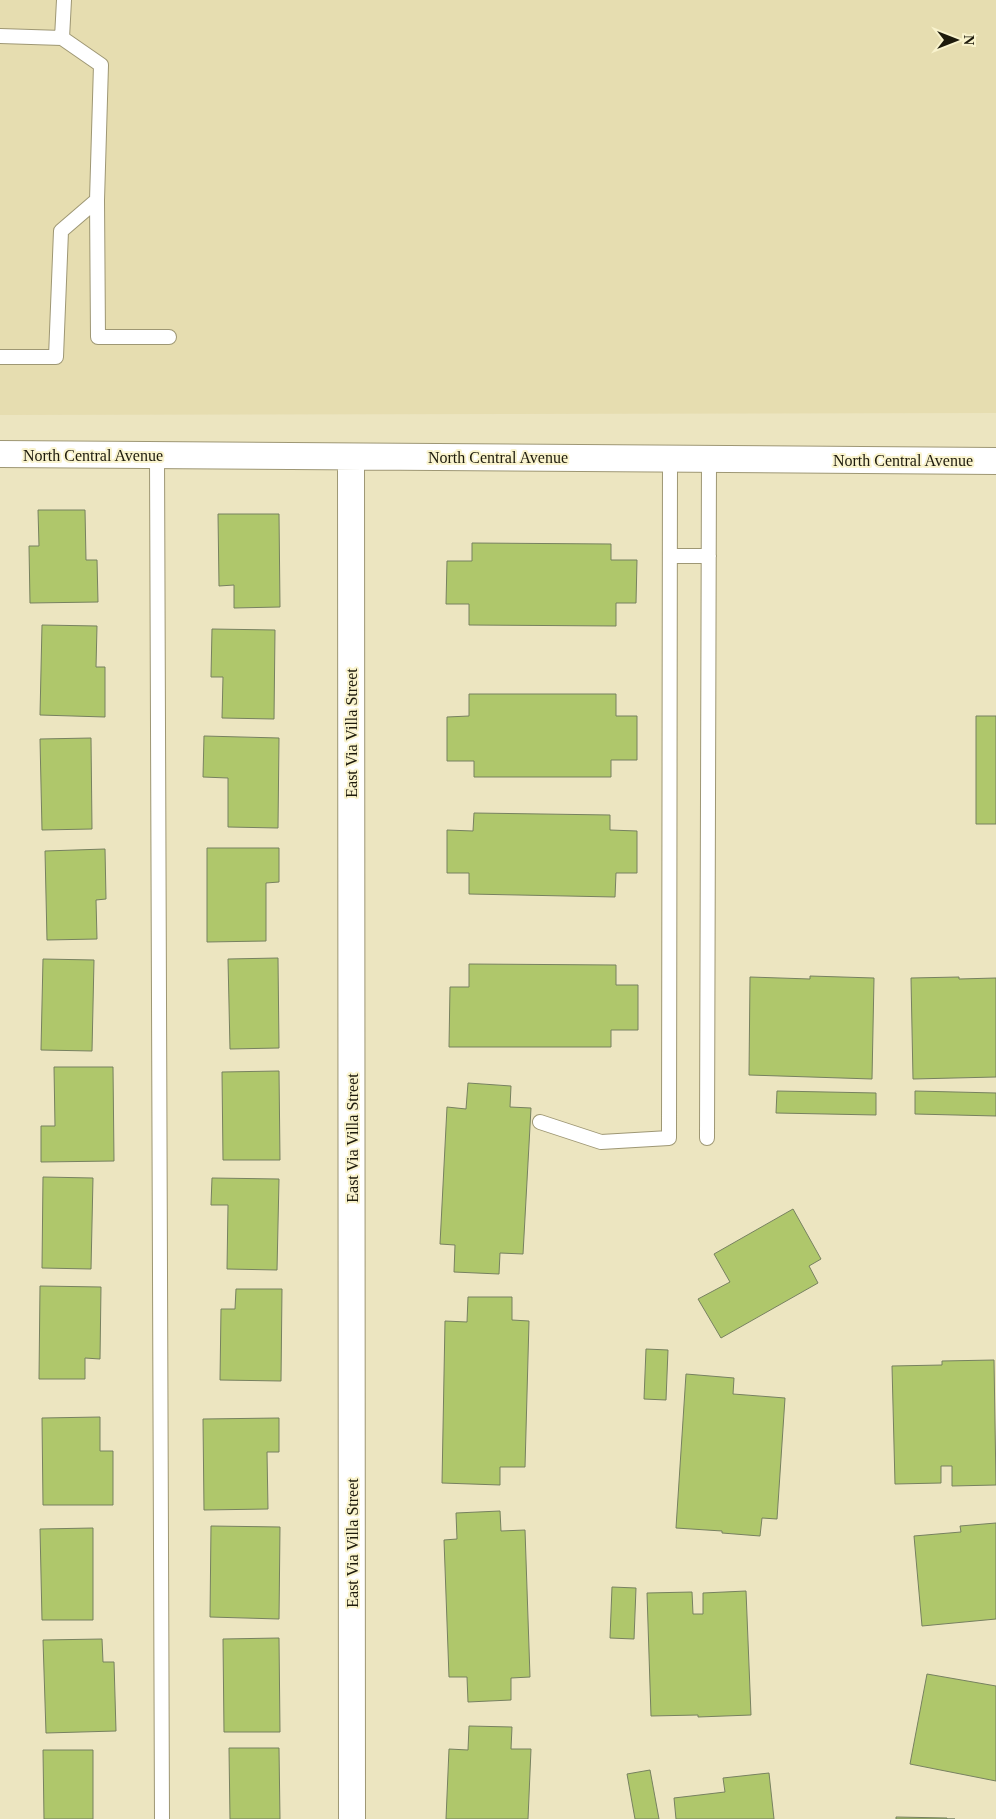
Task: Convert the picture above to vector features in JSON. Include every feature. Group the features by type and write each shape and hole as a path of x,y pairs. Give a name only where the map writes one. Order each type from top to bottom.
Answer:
{"street":[{"name":"North Central Avenue","path":"0,454 996,460"},
{"name":"East Via Villa Street","path":"351,456 352,1819"}],"lane":[{"path":"62,38 64,0"},
{"path":"0,36 62,38 101,64 97,200 98,337 169,337"},
{"path":"0,357 56,357 60,231 97,200"},
{"path":"157,455 162,1819"},
{"path":"540,1122 601,1142 669,1138 670,458"},
{"path":"707,1138 710,459"},
{"path":"670,556 710,556"}],"shaded area":[{"path":"0,0 996,0 996,413 0,415"}],"building":[{"path":"38,510 85,510 86,560 97,560 98,602 30,603 29,546 39,546"},
{"path":"218,514 279,514 280,607 234,608 234,585 219,586"},
{"path":"472,543 611,544 611,560 637,560 636,603 616,603 616,626 469,625 469,604 446,604 447,561 472,561"},
{"path":"42,625 97,626 96,667 105,667 105,717 40,715"},
{"path":"212,629 275,630 274,719 222,718 223,677 211,677"},
{"path":"469,694 616,694 616,716 637,716 637,760 611,760 611,777 474,777 474,761 447,761 447,717 469,716"},
{"path":"976,716 996,716 996,824 976,824"},
{"path":"204,736 279,738 278,828 228,827 228,778 203,777"},
{"path":"91,738 92,829 42,830 40,739"},
{"path":"474,813 610,815 610,830 637,831 637,873 616,873 615,897 469,894 469,873 447,873 447,830 473,831"},
{"path":"207,848 279,848 279,882 266,883 266,941 207,942"},
{"path":"105,849 106,899 96,900 97,939 47,940 45,851"},
{"path":"278,958 279,1048 230,1049 228,959"},
{"path":"43,959 94,960 92,1051 41,1050"},
{"path":"469,964 616,965 616,985 638,985 638,1030 611,1030 611,1047 449,1047 450,987 469,987"},
{"path":"810,976 874,978 872,1079 749,1075 750,977 810,979"},
{"path":"959,977 959,979 996,978 996,1077 913,1079 911,978"},
{"path":"54,1067 113,1067 114,1161 41,1162 41,1126 55,1126"},
{"path":"279,1071 280,1160 223,1160 222,1072"},
{"path":"468,1083 511,1086 510,1107 531,1108 523,1254 500,1253 499,1274 454,1272 455,1245 440,1244 447,1107 466,1109"},
{"path":"777,1091 876,1093 876,1115 776,1113"},
{"path":"915,1091 996,1093 996,1116 915,1114"},
{"path":"43,1177 93,1178 91,1269 42,1268"},
{"path":"212,1178 279,1179 277,1270 227,1269 228,1205 211,1205"},
{"path":"793,1209 821,1259 809,1266 818,1283 721,1338 698,1299 730,1282 714,1254"},
{"path":"40,1286 101,1287 100,1359 85,1358 85,1379 39,1379"},
{"path":"236,1289 282,1289 281,1381 220,1380 221,1309 235,1309"},
{"path":"468,1297 512,1297 512,1320 529,1321 525,1467 500,1467 500,1485 442,1483 445,1321 467,1322"},
{"path":"646,1349 668,1350 666,1400 644,1399"},
{"path":"994,1360 996,1485 952,1486 952,1466 941,1466 941,1483 895,1484 892,1366 942,1365 942,1361"},
{"path":"686,1374 734,1378 733,1394 785,1398 777,1519 762,1518 760,1536 676,1528"},
{"path":"100,1417 100,1451 113,1451 113,1505 43,1505 42,1418"},
{"path":"279,1418 279,1452 267,1452 268,1509 204,1510 203,1419"},
{"path":"500,1511 501,1531 525,1530 530,1677 511,1678 511,1700 468,1702 467,1677 449,1677 444,1540 457,1539 456,1513"},
{"path":"996,1523 996,1619 922,1626 914,1536 961,1532 960,1526"},
{"path":"211,1526 280,1527 279,1619 210,1617"},
{"path":"93,1528 93,1620 42,1620 40,1529"},
{"path":"612,1587 636,1588 634,1639 610,1638"},
{"path":"746,1591 751,1715 651,1716 647,1593 692,1592 693,1614 703,1614 703,1593"},
{"path":"279,1638 280,1732 224,1732 223,1639"},
{"path":"102,1639 103,1662 114,1662 116,1731 46,1733 43,1640"},
{"path":"927,1674 996,1686 996,1781 910,1764"},
{"path":"469,1726 512,1727 511,1749 531,1749 528,1819 446,1819 449,1749 468,1750"},
{"path":"229,1748 279,1748 280,1819 230,1819"},
{"path":"43,1750 93,1750 93,1819 44,1819"},
{"path":"650,1770 659,1819 635,1819 627,1774"},
{"path":"769,1773 774,1819 676,1819 674,1798 725,1792 723,1778"},
{"path":"896,1817 947,1818 947,1819 896,1819"}]}
